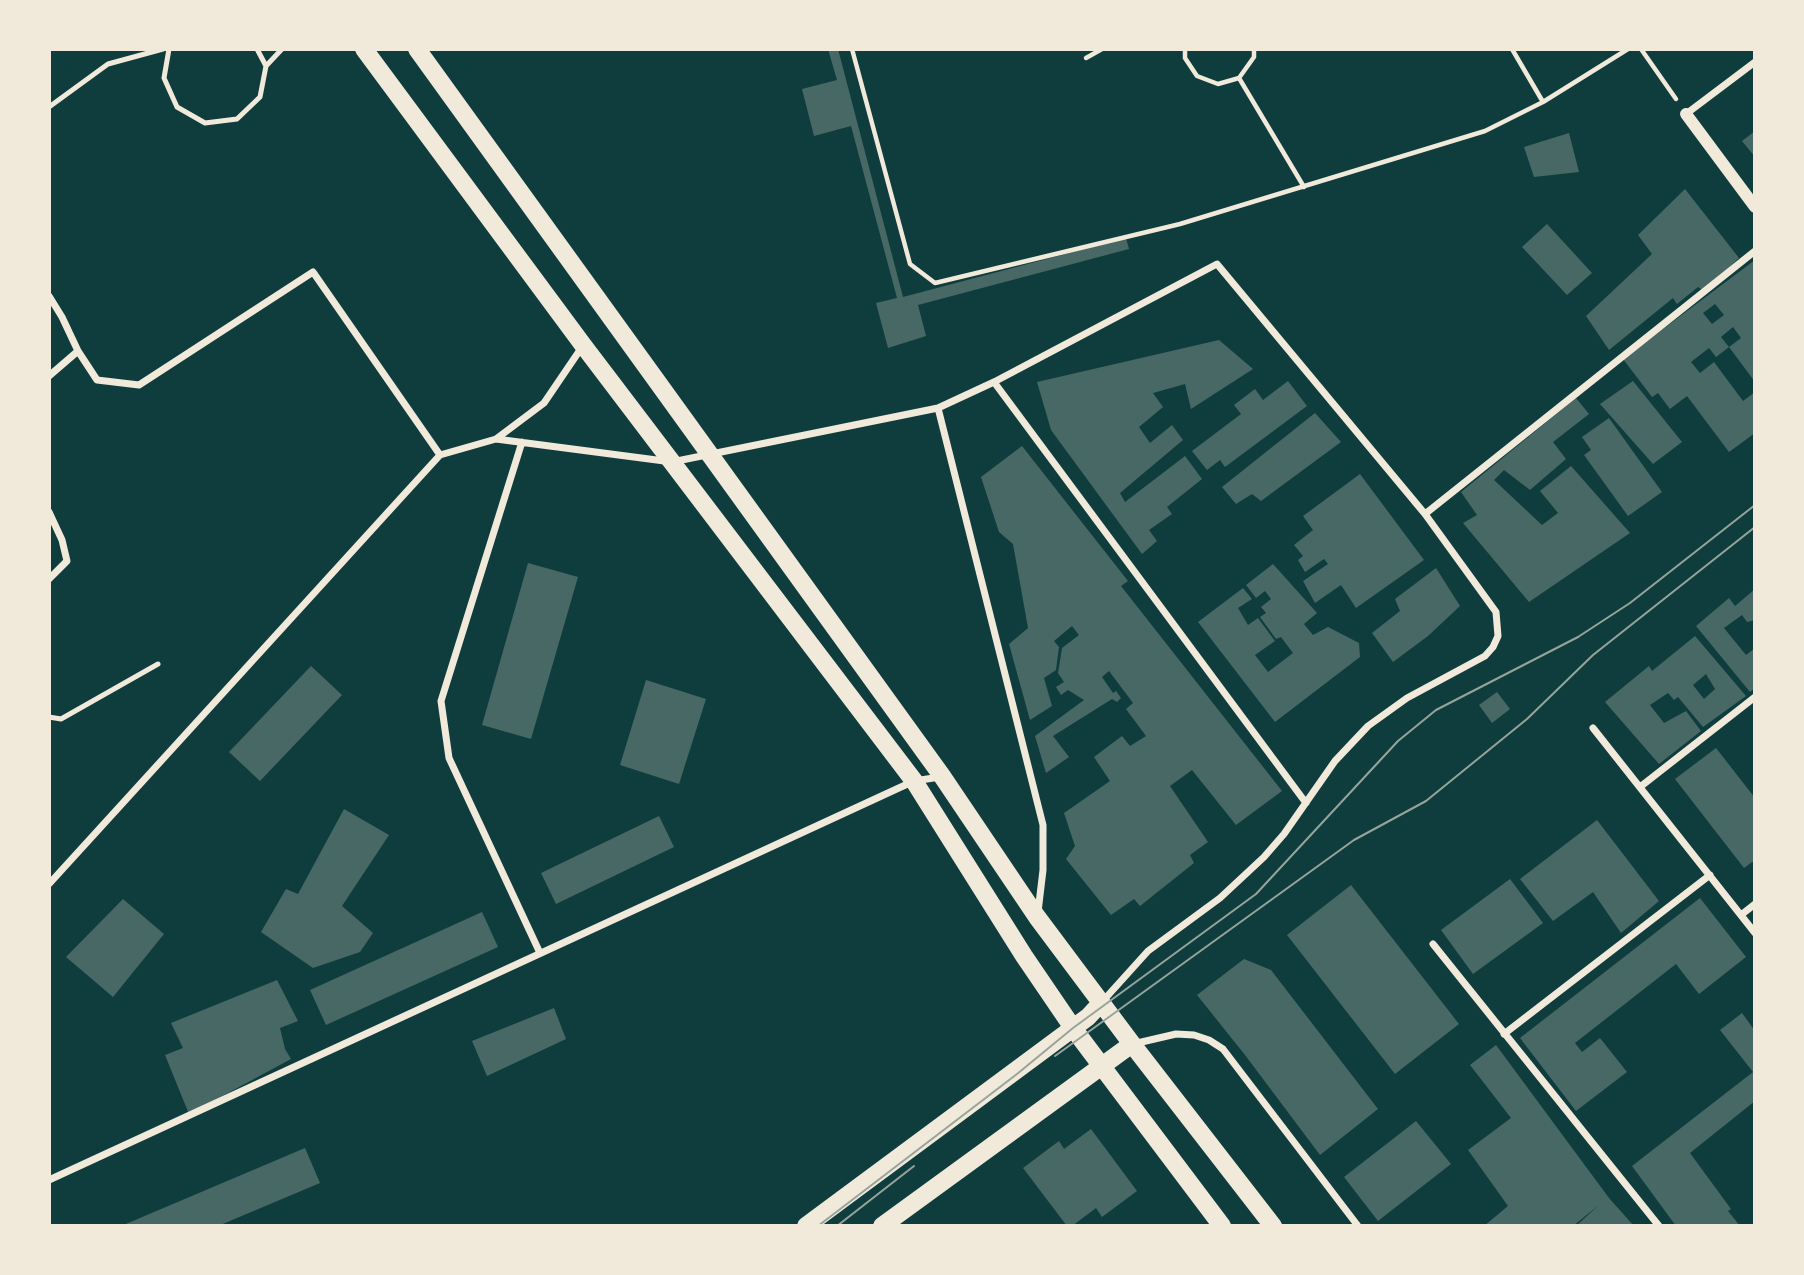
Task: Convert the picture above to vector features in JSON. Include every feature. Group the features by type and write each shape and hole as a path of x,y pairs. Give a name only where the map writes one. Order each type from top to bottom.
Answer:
{"main road":[{"path":"364,49 583,345 914,781 1024,956 1073,1028 1222,1226"},
{"path":"417,49 942,776 1037,917 1273,1226"},
{"path":"806,1226 1088,1017 1101,1003"},
{"path":"882,1226 1132,1044"}],"street":[{"path":"1755,62 1686,114 1755,207"},
{"path":"1425,514 1755,251"},
{"path":"496,439 672,463 938,408 994,382 1217,264 1425,514 1496,612 1498,636 1485,656 1407,698 1368,726 1335,761 1284,834 1243,878 1148,951 1101,1003"},
{"path":"49,296 78,351 97,380 139,385 313,272 440,456"},
{"path":"49,884 440,456 496,439 544,403 583,345"},
{"path":"49,376 78,351"},
{"path":"994,382 1306,803"},
{"path":"938,408 1043,825 1043,870 1037,917"},
{"path":"522,442 441,701 449,758 540,953"},
{"path":"49,512 62,540 66,561 49,579"},
{"path":"1640,787 1755,697"},
{"path":"1593,728 1755,933"},
{"path":"49,1180 914,781 942,776"},
{"path":"1504,1034 1710,875"},
{"path":"1741,915 1755,904"},
{"path":"1433,944 1658,1226"},
{"path":"1132,1044 1185,1034 1209,1040 1223,1049 1358,1226"}],"lane":[{"path":"49,107 108,64 144,51 163,49"},
{"path":"169,49 164,78 177,107 205,123 237,119 245,112 260,97 266,66 282,49"},
{"path":"257,49 266,66"},
{"path":"49,718 61,719 158,664"}],"path":[{"path":"852,49 910,264 935,283 1180,225 1485,131 1543,102 1628,49"},
{"path":"1086,58 1102,49"},
{"path":"1185,49 1185,58 1197,76 1218,84 1239,78 1254,57 1254,49"},
{"path":"1512,49 1543,102"},
{"path":"1641,49 1686,114"},
{"path":"1239,78 1304,187"}],"building":[{"path":"828,49 838,49 903,297 1126,238 1129,249 918,305 926,336 888,348 876,303 897,298 851,126 814,136 802,89 837,80"},
{"path":"1755,131 1755,157 1742,141"},
{"path":"1569,133 1579,172 1534,177 1524,147"},
{"path":"1685,189 1739,258 1704,291 1698,287 1677,304 1673,298 1609,350 1586,316 1652,254 1638,235"},
{"path":"1547,224 1592,273 1567,295 1522,247"},
{"path":"1755,260 1755,382 1729,347 1716,357 1709,348 1691,362 1700,373 1714,362 1743,401 1755,392 1755,433 1729,452 1687,396 1670,409 1658,393 1652,397 1623,359","holes":["1715,304 1724,315 1712,324 1703,313","1733,327 1741,338 1729,347 1721,337"]},
{"path":"1219,340 1253,369 1191,409 1185,384 1153,393 1163,407 1139,427 1150,443 1172,425 1183,440 1120,493 1125,502 1185,456 1202,479 1167,507 1172,514 1149,530 1157,541 1142,554 1051,430 1037,382"},
{"path":"1288,381 1307,406 1225,467 1220,460 1207,470 1192,451 1241,414 1234,405 1255,389 1263,400"},
{"path":"1633,381 1682,442 1653,464 1600,404"},
{"path":"1576,398 1589,414 1553,442 1566,459 1530,490 1504,470 1494,480 1542,525 1558,513 1540,491 1571,466 1630,533 1529,602 1463,523 1477,515 1461,492"},
{"path":"1315,413 1341,442 1261,501 1252,494 1236,504 1222,487"},
{"path":"1609,418 1662,492 1628,516 1584,455 1591,450 1582,437"},
{"path":"1022,446 1128,581 1121,586 1282,791 1236,825 1192,770 1170,786 1208,842 1190,855 1194,863 1140,906 1134,899 1111,915 1066,859 1075,846 1064,813 1110,781 1094,757 1122,736 1130,746 1146,736 1126,709 1133,703 1109,671 1102,677 1113,693 1116,691 1121,698 1117,702 1112,699 1053,736 1069,757 1046,773 1035,736 1084,700 1068,690 1061,695 1056,687 1064,682 1058,673 1062,648 1079,635 1072,626 1054,641 1059,647 1056,670 1044,678 1052,706 1030,720 1009,644 1028,628 1013,544 999,532 981,477"},
{"path":"1360,474 1424,560 1356,608 1341,585 1315,603 1303,581 1328,564 1324,559 1305,572 1298,560 1303,556 1294,545 1313,530 1303,516"},
{"path":"528,563 578,577 531,739 482,725"},
{"path":"1273,564 1317,613 1304,624 1313,635 1328,627 1359,643 1360,657 1275,722 1198,622 1243,588 1252,599 1238,608 1248,625 1258,618 1275,641 1255,655 1268,672 1293,653 1281,637 1276,639 1260,617 1266,613 1261,607 1271,599 1265,591 1256,598 1246,585"},
{"path":"1436,568 1460,606 1428,636 1393,662 1372,633 1400,611 1395,599"},
{"path":"1755,589 1755,620 1747,622 1742,615 1724,628 1746,655 1755,648 1755,688 1750,692 1696,626 1729,598 1735,606"},
{"path":"1695,636 1746,696 1703,727 1678,697 1674,700 1668,693 1650,705 1664,723 1686,711 1701,731 1659,764 1605,702 1649,666 1652,671","holes":["1706,674 1715,689 1704,699 1693,685"]},
{"path":"311,666 342,695 260,781 229,752"},
{"path":"646,680 706,699 679,784 620,765"},
{"path":"1497,692 1510,709 1492,723 1479,705"},
{"path":"1716,748 1755,798 1755,860 1744,868 1675,779"},
{"path":"344,809 389,835 342,906 373,933 360,952 313,968 261,932 286,889 298,894"},
{"path":"659,816 674,847 556,904 541,873"},
{"path":"1597,820 1659,901 1621,933 1593,892 1553,921 1520,879"},
{"path":"1510,879 1543,923 1473,974 1441,930"},
{"path":"1351,885 1459,1024 1395,1074 1287,935"},
{"path":"1700,898 1746,957 1699,994 1676,964 1575,1043 1582,1052 1600,1038 1627,1072 1576,1111 1520,1038"},
{"path":"123,899 164,934 113,997 66,957"},
{"path":"482,912 498,947 326,1025 310,990"},
{"path":"1244,959 1271,970 1378,1109 1320,1155 1197,995"},
{"path":"277,980 298,1021 280,1028 285,1049 291,1059 189,1114 165,1055 183,1048 171,1023"},
{"path":"554,1008 566,1039 487,1076 472,1041"},
{"path":"1742,1013 1755,1031 1755,1101 1690,1153 1731,1209 1728,1211 1740,1226 1676,1226 1632,1166 1753,1072 1720,1030"},
{"path":"1496,1045 1609,1198 1634,1226 1576,1226 1599,1205 1573,1226 1484,1226 1508,1206 1468,1150 1511,1118 1470,1065"},
{"path":"1416,1121 1451,1164 1378,1221 1344,1177"},
{"path":"1091,1129 1137,1191 1102,1217 1096,1208 1072,1226 1067,1226 1023,1168 1059,1141 1064,1149"},
{"path":"305,1148 320,1183 218,1226 121,1226"}],"tram line":[{"path":"818,1226 1073,1028 1256,894 1398,741 1436,710 1578,637 1630,603 1755,505"},
{"path":"1055,1056 1354,840 1426,801 1527,719 1593,655 1755,527"},
{"path":"837,1226 914,1166"}]}
